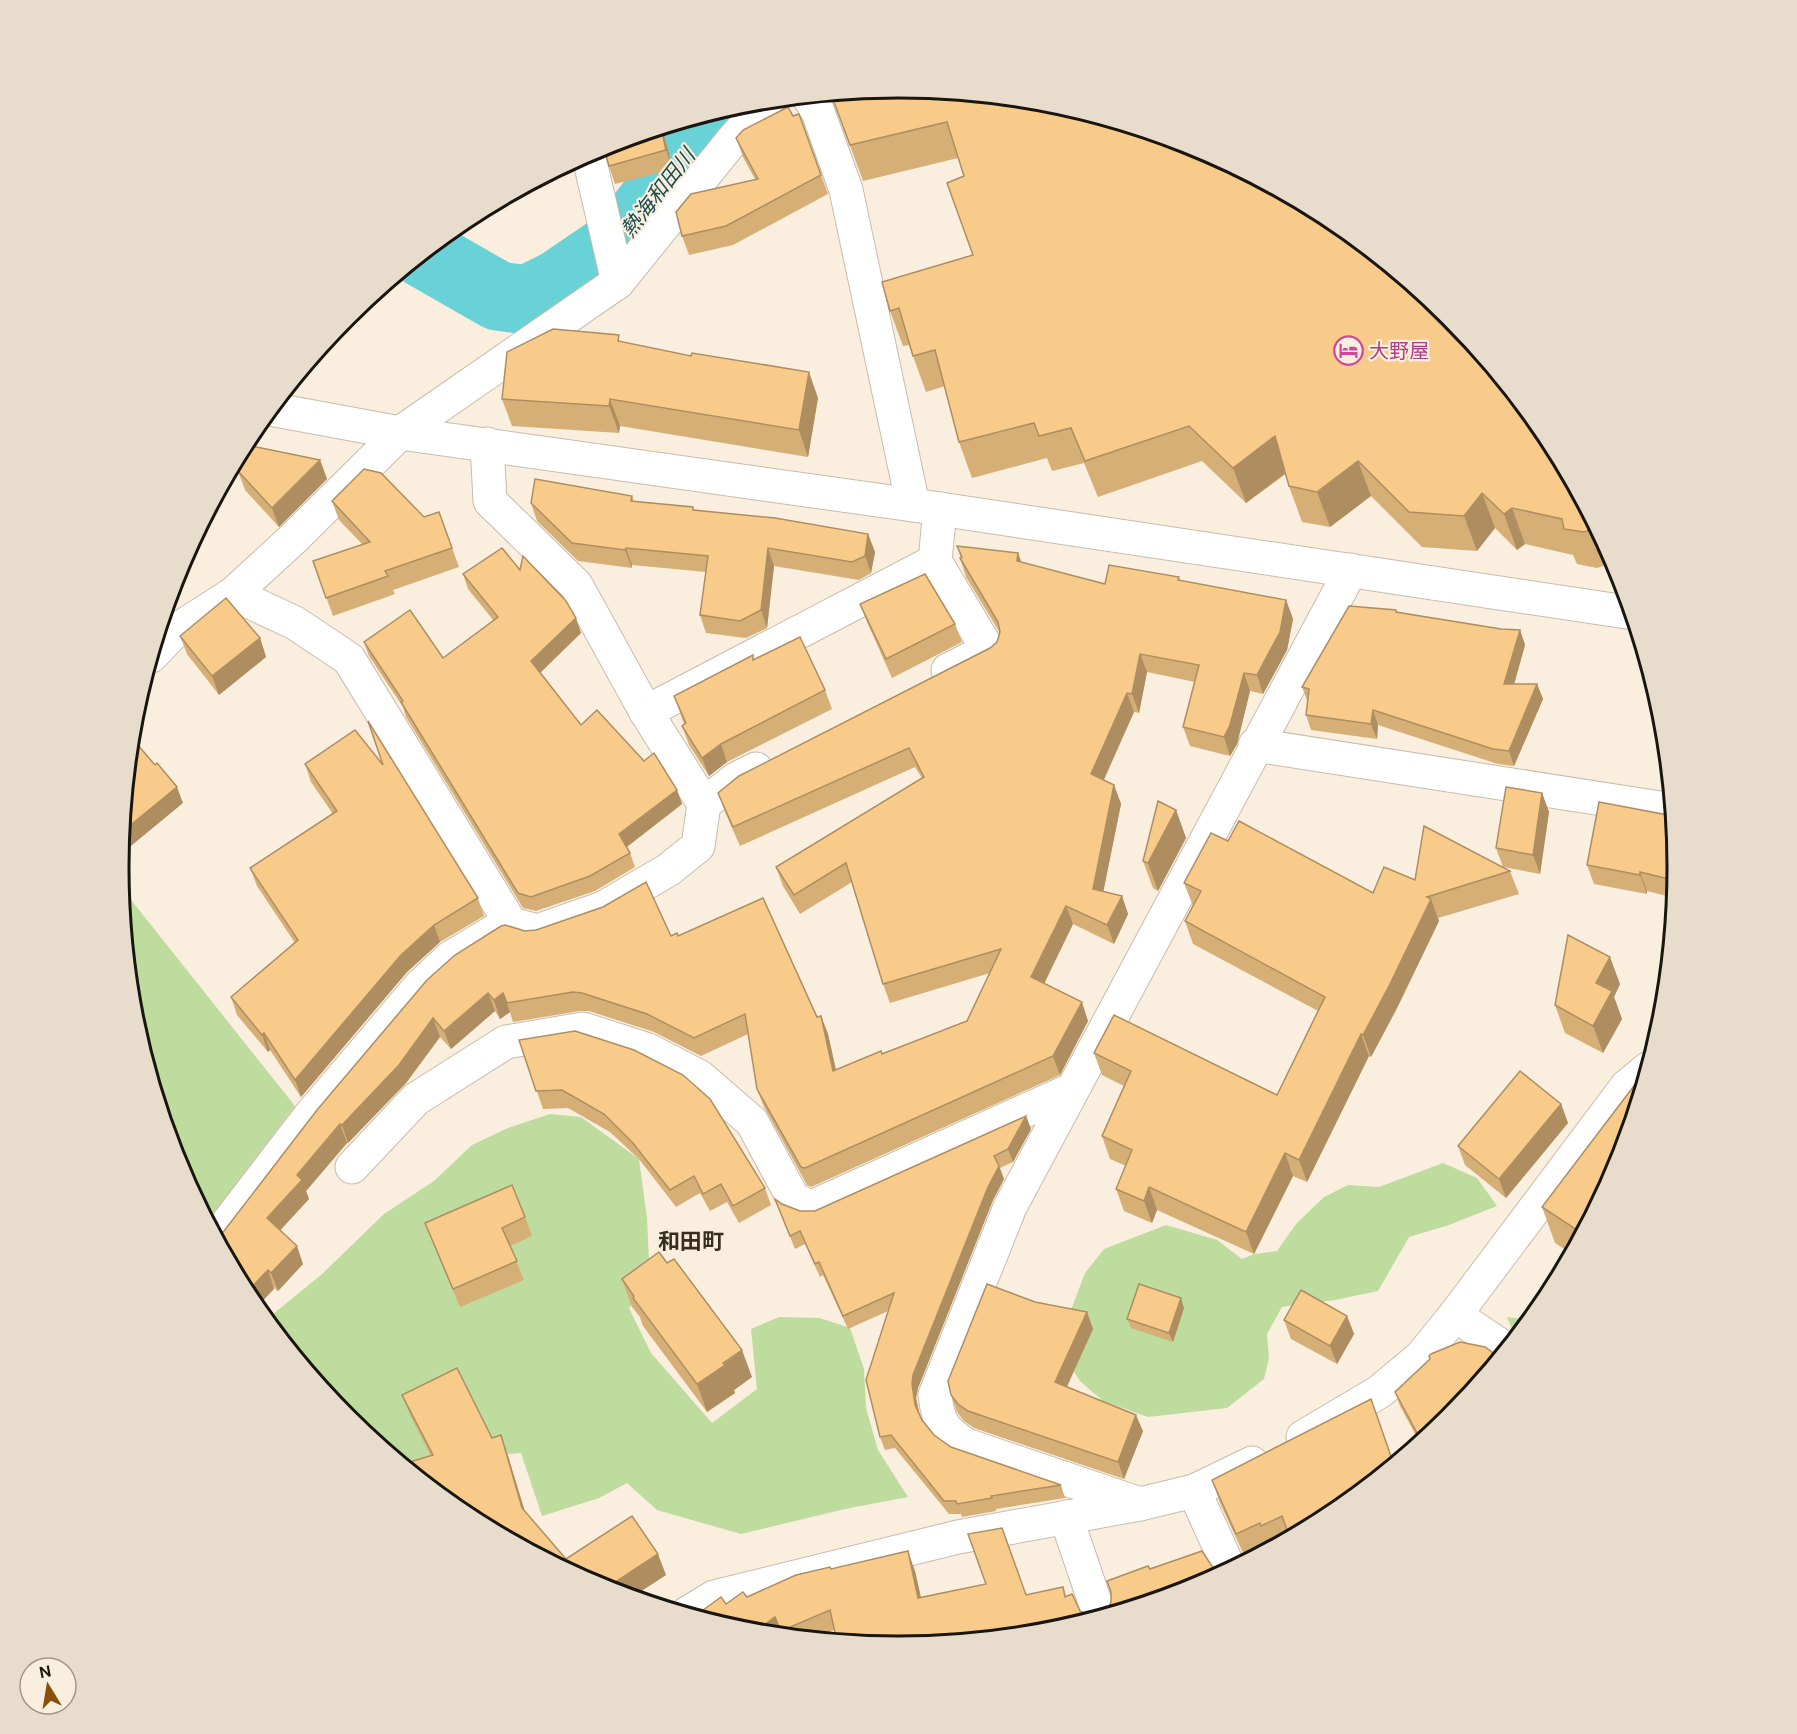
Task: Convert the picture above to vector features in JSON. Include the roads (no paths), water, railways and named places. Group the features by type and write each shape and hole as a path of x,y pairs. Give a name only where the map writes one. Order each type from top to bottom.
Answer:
{"street":[{"path":"812,103 818,112 846,190 927,507 935,561 988,650 925,682"},
{"path":"169,625 233,594 296,537 400,433 618,282 759,110"},
{"path":"590,162 618,282"},
{"path":"279,411 400,433 927,507 1624,612"},
{"path":"221,1231 309,1117 420,986 450,958 500,928 511,924 537,931 603,908 668,870 698,846 704,804 646,712 576,585 490,501 487,444"},
{"path":"646,712 935,561"},
{"path":"1140,1504 966,1445 948,1433 937,1414 935,1395 1010,1207 1351,570"},
{"path":"233,594 295,623 349,659 511,924"},
{"path":"1256,745 1665,809"},
{"path":"704,804 736,779 778,758"},
{"path":"352,1167 416,1099 506,1042 583,1029 648,1050 700,1077 752,1122 794,1200 812,1207 1071,1090"},
{"path":"695,1609 714,1597 958,1537 1140,1504 1194,1491 1296,1441 1379,1392 1421,1357 1455,1316 1627,1086 1639,1076"},
{"path":"1455,1316 1500,1346"},
{"path":"1194,1491 1227,1563"},
{"path":"1066,1517 1098,1610"}],"waterway":[{"name":"熱海和田川","path":"430,257 498,296 527,300 559,284 622,241 714,120"}],"place":[{"name":"大野屋","path":"1348,351"}],"district":[{"name":"和田町","path":"691,1241"}]}
